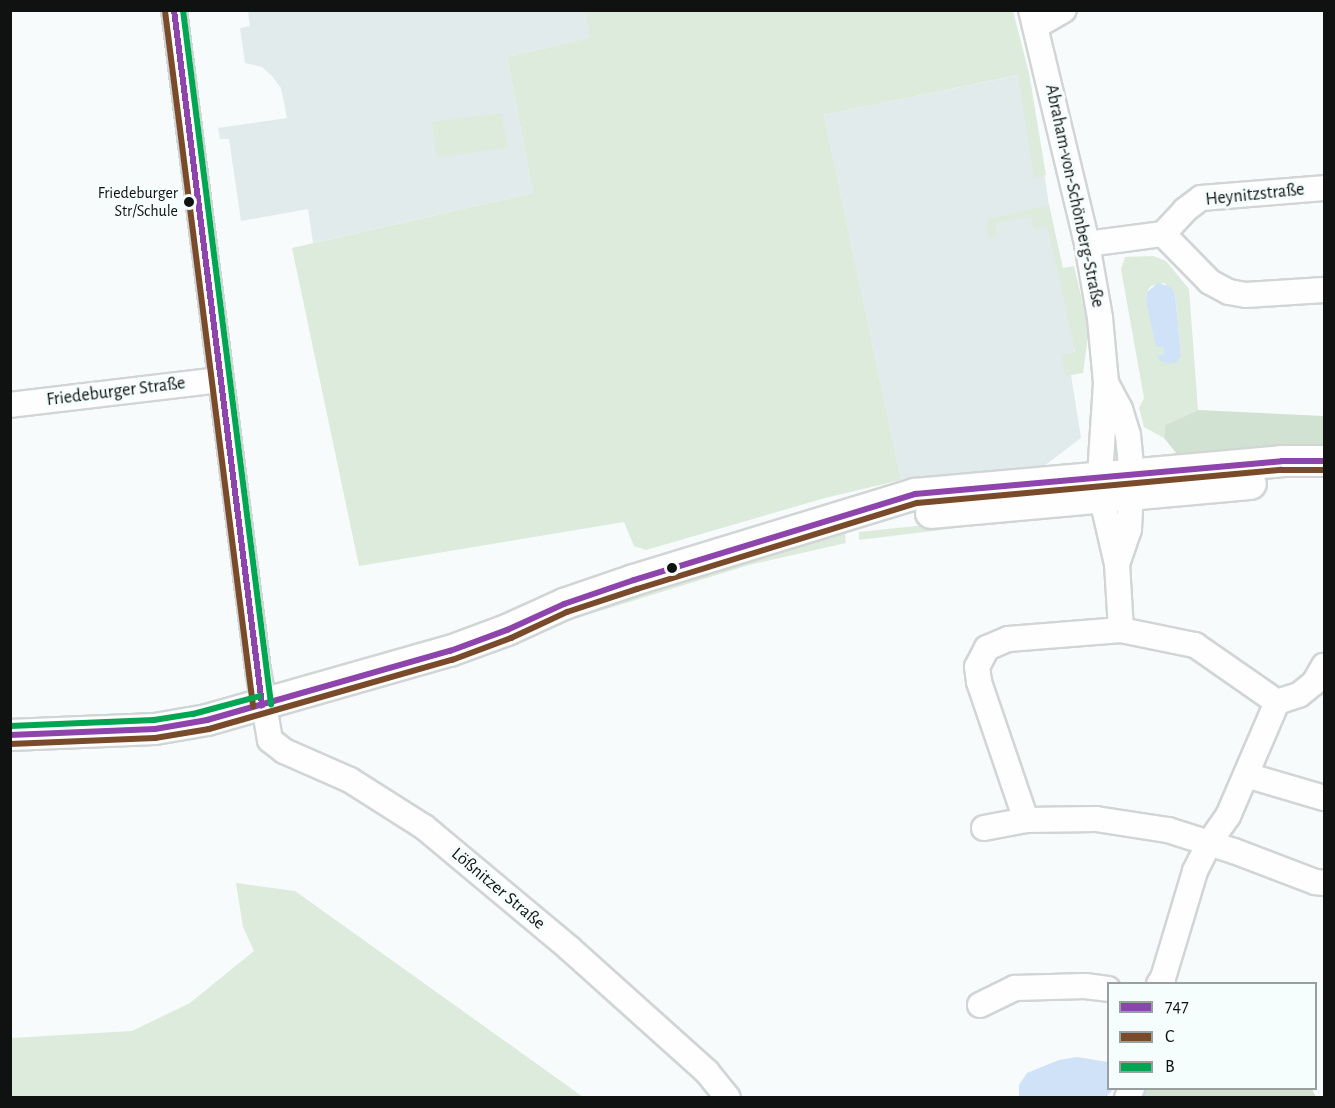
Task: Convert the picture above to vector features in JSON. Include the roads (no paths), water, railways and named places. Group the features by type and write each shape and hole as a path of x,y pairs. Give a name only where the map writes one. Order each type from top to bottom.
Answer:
{"main road":[{"path":"10,735 155,729 195,723 450,651 507,630 564,604 624,583 812,526 1131,485 1282,461 1324,461"},
{"path":"1131,485 1324,477"}],"street":[{"path":"174,10 262,705"},
{"path":"1034,18 1064,10"},
{"name":"Abraham-von-Schönberg-Straße","path":"1034,18 1087,244 1100,318 1106,383 1101,488 1117,564"},
{"name":"Heynitzstraße","path":"1162,234 1185,210 1201,198 1324,188"},
{"path":"1087,244 1162,234 1210,282 1229,292 1246,295 1324,290"},
{"name":"Friedeburger Straße","path":"10,405 221,380"},
{"name":"Abraham-von-Schönberg-Straße","path":"1106,383 1119,409 1128,435 1131,485 1129,529 1117,564"},
{"path":"1117,564 1121,630"},
{"path":"1026,820 979,682 977,667 987,648 1008,639 1121,630 1195,645 1277,702"},
{"path":"1277,702 1299,696 1314,683 1324,666"},
{"path":"1160,982 1195,871 1209,843 1228,816 1277,702"},
{"name":"Lößnitzer Straße","path":"262,705 270,740 275,746 350,780 424,827 569,948 707,1072 728,1098"},
{"path":"1246,775 1324,798"},
{"path":"984,828 1026,820 1096,819 1168,830 1315,882 1324,883"},
{"path":"981,1005 1015,988 1085,986 1107,989"}],"water":[{"path":"1158,283 1171,287 1175,294 1181,355 1176,363 1160,361 1157,355 1164,354 1163,347 1156,347 1146,300 1147,292"},
{"path":"1077,1057 1107,1062 1107,1090 1113,1090 1106,1097 1019,1097 1019,1085 1027,1073 1059,1060"}],"place":[{"name":"Friedeburger Str/Schule","path":"189,202"}]}
